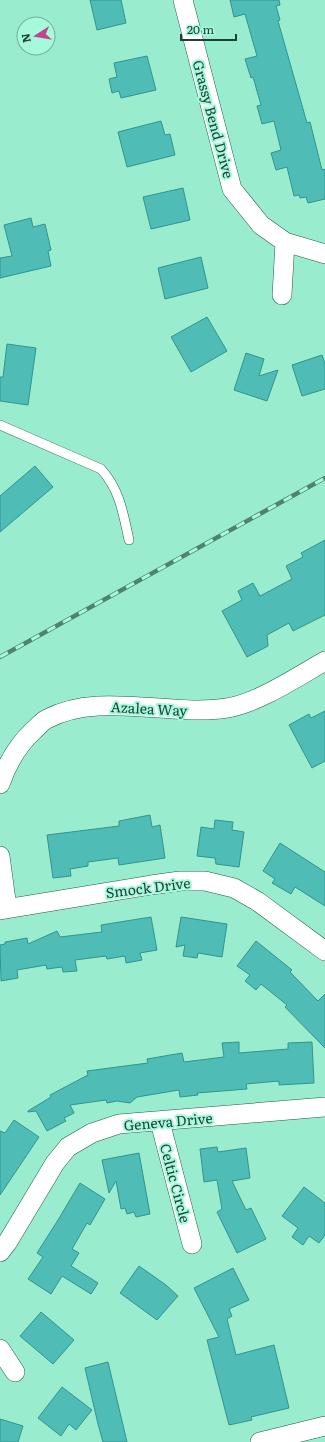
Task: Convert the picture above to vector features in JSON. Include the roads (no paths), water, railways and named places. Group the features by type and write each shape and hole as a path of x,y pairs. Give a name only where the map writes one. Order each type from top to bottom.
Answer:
{"street":[{"name":"Grassy Bend Drive","path":"182,0 232,189 261,224 285,242"},
{"path":"282,295 285,242 325,254"},
{"name":"Azalea Way","path":"0,784 6,767 24,739 45,719 66,710 97,705 189,710 238,706 267,693 325,661"},
{"path":"0,856 4,909"},
{"name":"Smock Drive","path":"4,909 151,885 180,881 205,881 234,888 257,901 325,951"},
{"name":"Geneva Drive","path":"0,1252 7,1243 55,1163 68,1148 92,1133 119,1124 160,1122 325,1107"},
{"name":"Celtic Circle","path":"160,1122 192,1244"},
{"path":"0,1349 15,1372"},
{"path":"260,1442 325,1426"}],"lane":[{"path":"0,425 101,469 110,479 120,501 129,540"}],"railway":[{"path":"0,657 325,478"}]}
